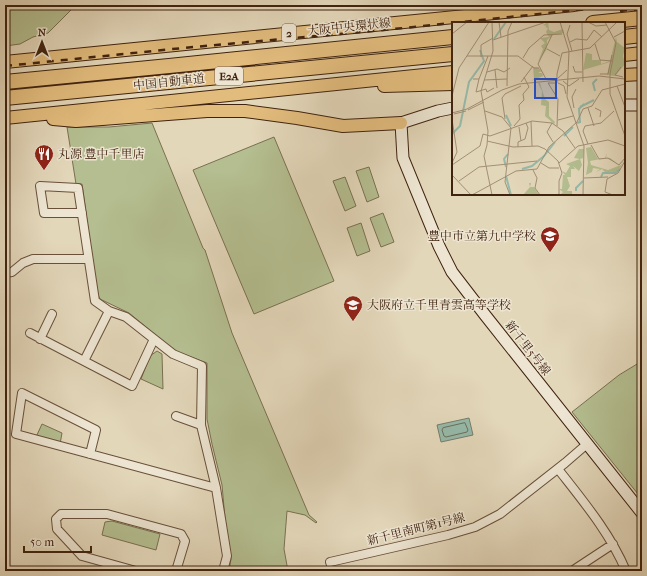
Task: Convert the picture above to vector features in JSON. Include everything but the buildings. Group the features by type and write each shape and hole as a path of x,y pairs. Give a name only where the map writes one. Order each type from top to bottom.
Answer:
{"highway":[{"path":"603,22 642,18"},
{"path":"625,37 642,35"},
{"name":"中国自動車道","path":"5,82 452,37"},
{"name":"中国自動車道","path":"5,98 452,54"}],"main road":[{"name":"大阪中央環状線","path":"5,62 551,6 574,5"},
{"path":"625,55 642,53"},
{"path":"5,118 452,72"},
{"path":"625,75 642,74"},
{"path":"299,88 452,84"},
{"path":"28,116 76,121 207,111 245,112 297,118 343,126 401,123"}],"street":[{"path":"625,105 642,105"},
{"path":"401,123 438,111 452,108"},
{"name":"新千里5号線","path":"401,123 403,158 439,246 452,272 642,513"},
{"path":"82,213 44,213 40,186 78,188 82,213 88,259 95,301 109,311 126,317 173,354 202,366 201,425 216,488 226,556 223,571"},
{"path":"5,273 12,272 23,263 33,259 88,259"},
{"path":"84,361 109,311"},
{"path":"40,338 52,314"},
{"path":"30,333 132,386 154,339"},
{"path":"90,454 96,430 22,393 16,434 90,454 216,488"},
{"path":"176,416 201,425"},
{"name":"新千里南町第1号線","path":"332,571 330,562 448,535 476,527 500,514 558,469 587,444"},
{"path":"558,469 613,544 626,571"},
{"path":"136,571 122,569 82,556 57,529 56,519 61,514 107,514 181,534 185,541 176,571"},
{"path":"572,571 613,544"}],"shaded area":[{"path":"5,5 76,5 48,33 33,37 20,44 5,46"},
{"path":"152,123 205,250 232,333 309,515 317,522 316,523 305,515 287,511 284,549 288,571 229,571 231,559 222,485 207,419 207,363 175,351 129,313 100,299 97,293 82,184 76,184 67,127 109,127"},
{"path":"274,137 334,281 254,314 193,170"},
{"path":"369,167 379,197 367,202 356,171"},
{"path":"345,177 356,206 345,211 333,181"},
{"path":"383,213 394,242 381,247 370,218"},
{"path":"361,223 370,251 357,256 347,228"},
{"path":"157,351 162,354 163,389 141,379 150,356"},
{"path":"642,361 642,499 572,412 619,375"},
{"path":"42,424 62,433 60,444 36,437"},
{"path":"112,521 160,534 156,550 102,535 105,522"}],"water":[{"path":"469,418 473,435 441,442 437,425"}],"railway":[{"path":"461,22 626,5"},
{"path":"620,11 642,9"},
{"path":"5,66 452,23"}],"place":[{"name":"丸源 豊中千里店","path":"44,171"},
{"name":"豊中市立第九中学校","path":"550,253"},
{"name":"大阪府立千里青雲高等学校","path":"353,322"}]}
